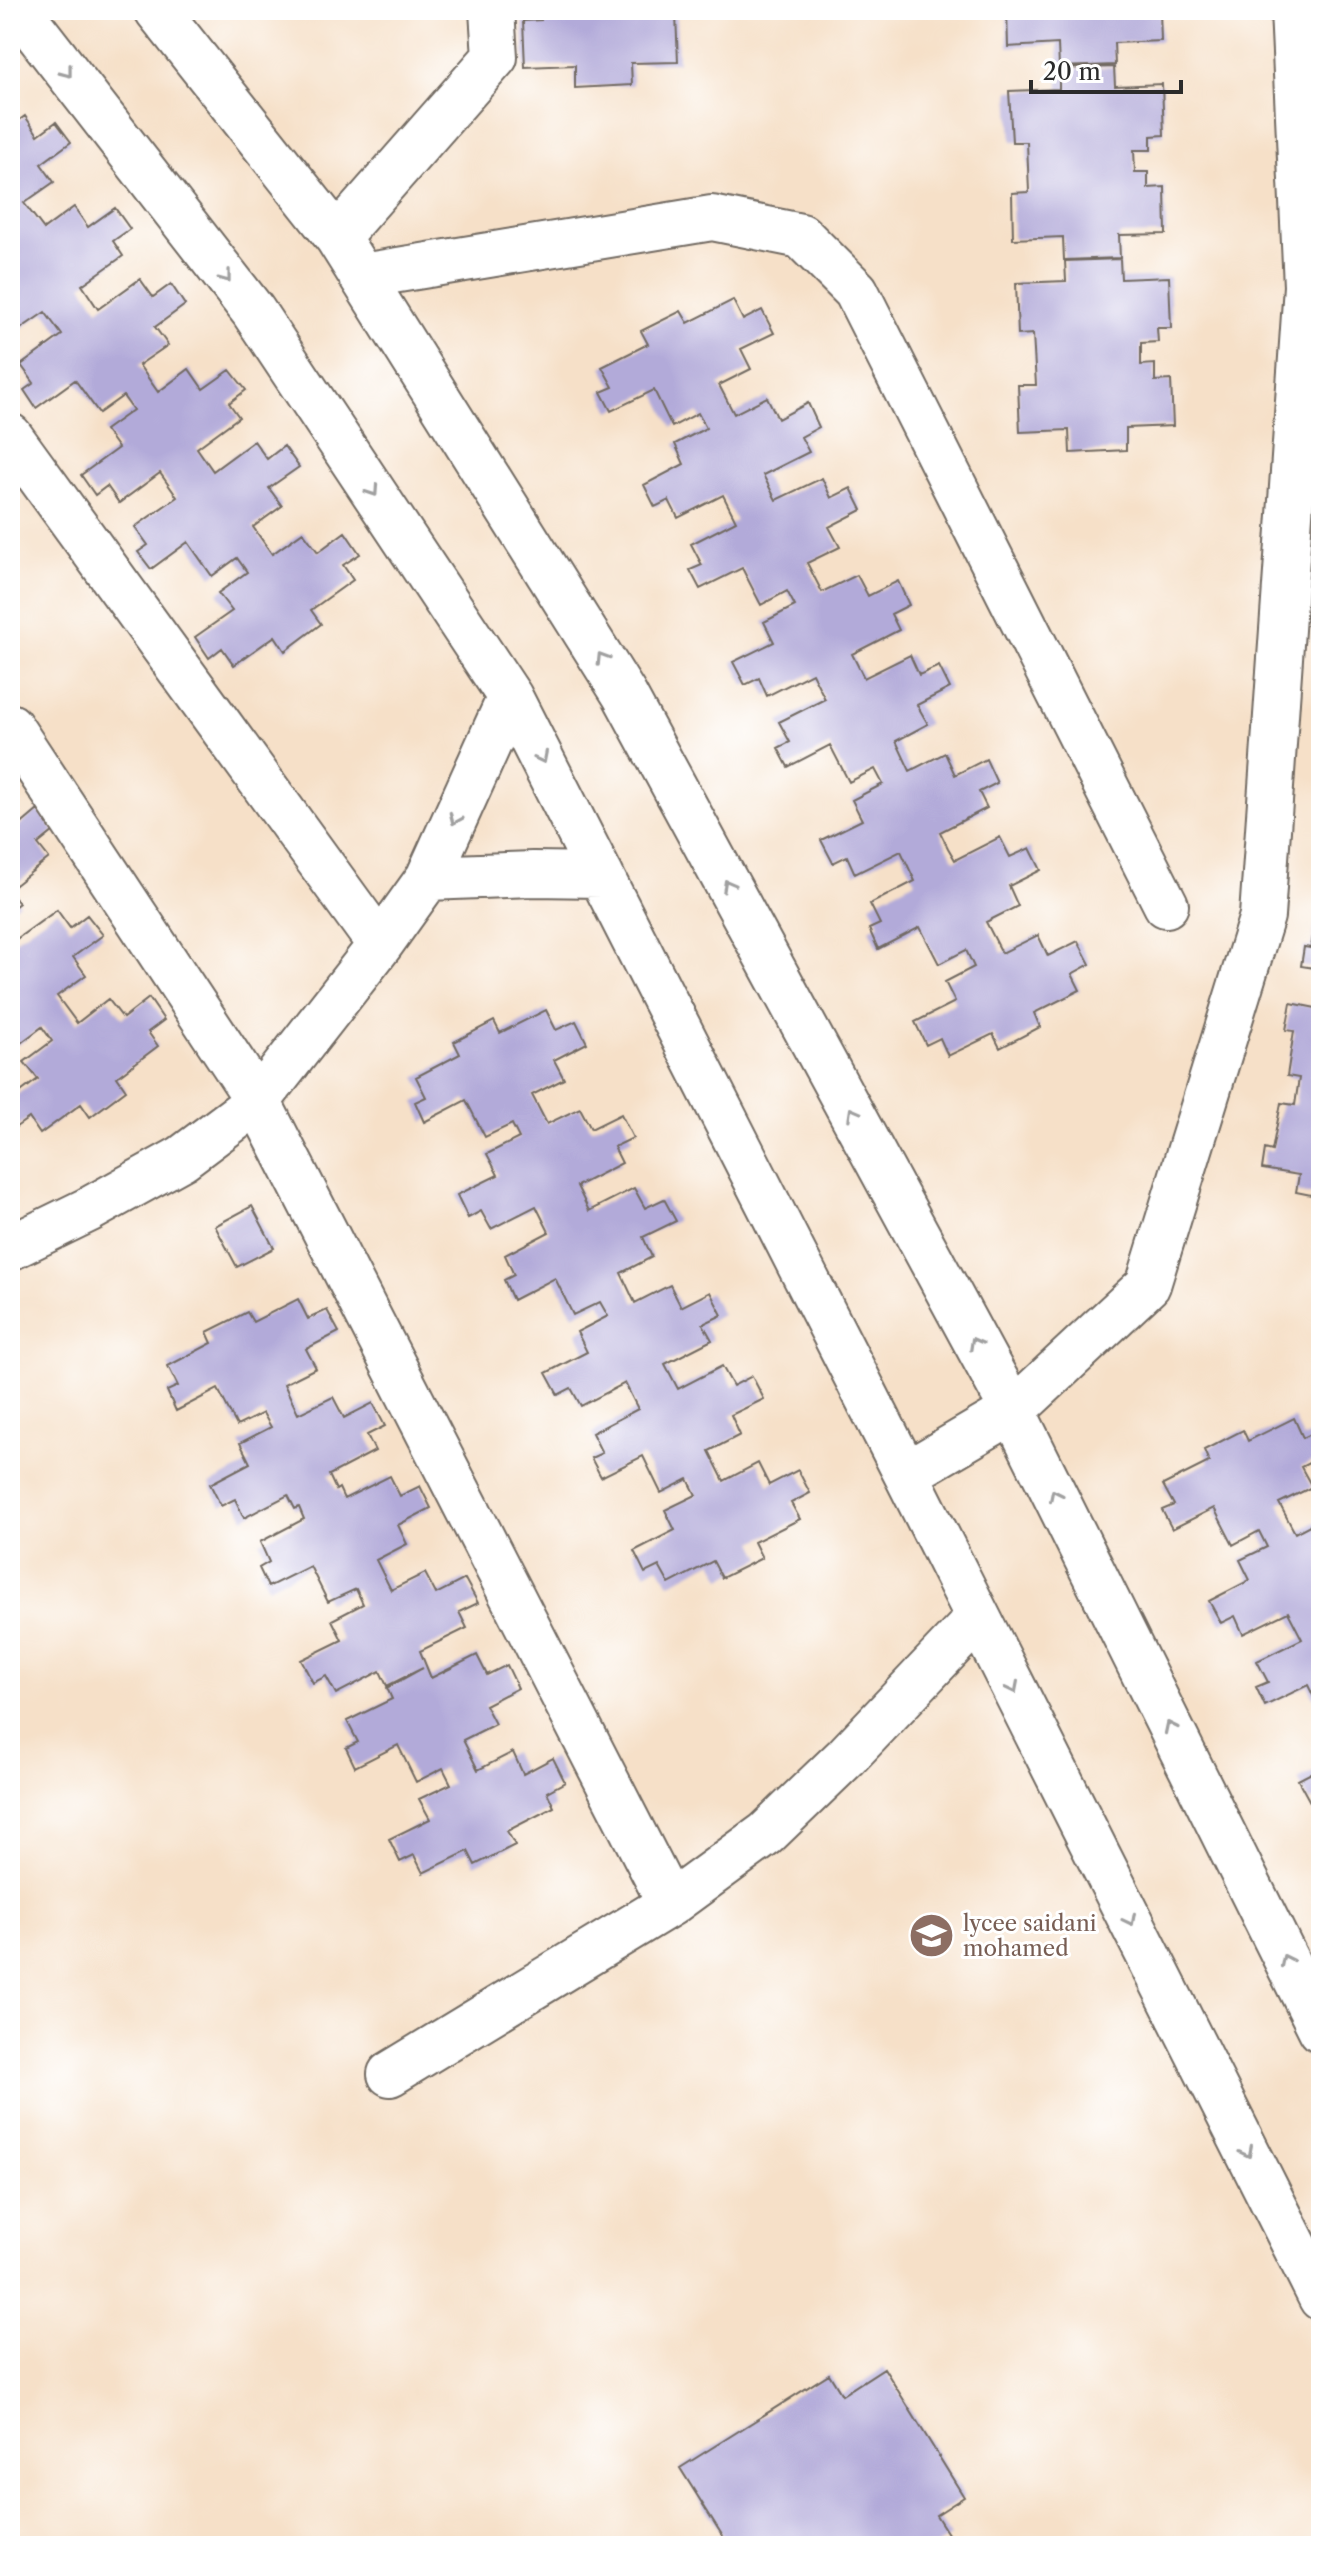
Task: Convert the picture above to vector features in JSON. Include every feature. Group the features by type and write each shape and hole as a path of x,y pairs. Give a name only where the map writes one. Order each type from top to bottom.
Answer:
{"street":[{"path":"19,10 253,311 510,697 1321,2298"},
{"path":"157,10 337,237 624,694 1013,1411 1321,2030"},
{"path":"337,237 495,57 492,10"},
{"path":"906,1474 1013,1411 1148,1285 1262,916 1306,286 1293,10"},
{"path":"362,276 712,218 801,236 856,291 1166,905"},
{"path":"10,436 380,945"},
{"path":"11,1246 88,1210 182,1158 258,1101 380,945 428,878 510,697"},
{"path":"10,726 258,1101 670,1904"},
{"path":"428,878 601,875"},
{"path":"390,2074 670,1904 766,1834 846,1757 978,1618"}],"building":[{"path":"540,10 660,10 660,16 676,15 678,62 631,63 632,85 575,88 575,65 525,67 523,21 541,20"},
{"path":"1007,10 1160,10 1161,41 1114,43 1115,65 1059,67 1058,44 1008,47"},
{"path":"1114,67 1115,86 1162,84 1164,135 1151,136 1151,150 1134,150 1135,172 1148,172 1148,188 1165,187 1166,234 1119,235 1120,258 1064,260 1063,237 1013,239 1012,193 1029,192 1027,142 1012,142 1009,91 1059,89 1059,69"},
{"path":"25,116 38,135 56,122 71,142 41,164 54,182 24,203 44,229 74,207 88,227 115,208 130,229 113,241 123,256 82,285 98,309 140,279 153,297 171,284 185,305 155,327 168,345 139,365 158,392 189,369 203,389 230,370 246,390 229,403 239,417 197,448 213,471 254,441 267,459 284,446 299,467 269,488 282,506 253,527 272,554 303,532 318,552 345,532 360,554 343,565 353,580 311,610 321,624 285,651 275,636 234,665 222,648 209,658 195,637 232,611 218,593 247,572 237,558 212,576 188,542 151,569 138,552 148,545 135,527 177,497 160,473 119,503 107,486 95,495 81,475 118,448 105,430 133,410 123,396 99,413 75,380 36,408 24,390 34,383 21,365 62,335 45,312 10,336 10,253 18,247 10,235 10,127"},
{"path":"1120,259 1121,279 1169,277 1171,328 1157,328 1158,342 1141,343 1141,365 1155,364 1155,381 1171,380 1173,426 1126,428 1126,450 1070,453 1069,430 1020,432 1018,385 1036,385 1033,334 1018,335 1016,283 1066,281 1065,261"},
{"path":"733,300 743,320 762,310 774,333 741,349 751,369 719,385 734,414 767,397 778,419 808,403 819,427 801,437 809,452 763,475 776,500 822,478 831,498 851,488 862,510 829,527 840,547 807,563 822,592 857,575 868,596 898,581 909,605 891,614 899,630 852,654 864,678 910,655 919,675 939,666 950,688 917,705 928,724 896,741 910,771 945,753 955,775 986,759 997,783 979,792 987,808 940,832 948,848 955,860 1000,837 1010,857 1030,848 1041,870 1009,886 1018,906 986,922 1002,953 1038,935 1048,956 1078,941 1090,964 1072,974 1080,990 1034,1013 1040,1027 1000,1048 993,1034 948,1056 940,1038 926,1045 915,1022 955,1002 945,982 974,967 966,950 939,964 920,927 878,949 869,929 880,924 870,904 915,881 901,851 855,874 847,856 833,863 821,840 862,820 852,800 883,784 875,769 849,782 830,745 788,767 778,748 790,742 779,722 825,699 812,673 767,696 759,678 745,685 733,662 774,642 764,622 795,606 787,591 761,605 742,568 700,589 690,570 702,565 691,544 736,521 723,495 678,518 669,500 655,507 644,485 684,464 675,444 706,428 698,413 672,427 654,390 611,411 601,392 613,387 602,367 648,344 641,331 681,311 688,323"},
{"path":"38,810 54,831 38,844 49,858 10,889 10,829 12,832"},
{"path":"10,892 19,903 10,910"},
{"path":"1319,902 1321,969 1301,966 1304,947 1311,948"},
{"path":"57,910 70,928 87,915 103,935 73,957 86,975 57,996 77,1023 108,999 123,1018 149,998 164,1020 148,1032 158,1046 117,1077 126,1090 90,1117 81,1104 40,1134 29,1118 16,1127 10,1119 10,1100 38,1079 24,1062 52,1041 42,1027 18,1045 10,1034 10,933 15,940"},
{"path":"1291,1003 1321,1009 1321,1197 1296,1192 1299,1175 1262,1169 1265,1149 1272,1151 1281,1103 1295,1105 1299,1078 1287,1076 1294,1031 1286,1030"},
{"path":"546,1010 556,1030 576,1021 587,1043 554,1060 564,1079 532,1095 547,1124 580,1108 591,1129 621,1114 633,1138 614,1147 622,1163 577,1186 589,1211 634,1188 645,1208 664,1199 676,1221 643,1237 652,1257 621,1273 635,1303 670,1285 681,1307 710,1292 722,1315 703,1324 712,1340 665,1364 678,1389 722,1366 733,1386 752,1376 764,1399 731,1415 740,1435 709,1451 724,1481 758,1463 769,1485 798,1470 810,1493 791,1503 800,1519 754,1542 762,1558 722,1578 713,1561 669,1584 659,1566 645,1573 634,1551 675,1530 665,1510 696,1495 688,1479 661,1493 643,1456 601,1477 591,1458 602,1453 592,1433 638,1409 625,1383 581,1406 571,1388 558,1395 546,1373 587,1352 577,1332 608,1316 600,1302 573,1315 555,1278 513,1300 504,1280 514,1275 505,1255 549,1232 536,1206 491,1229 481,1211 468,1218 457,1195 498,1175 487,1154 519,1138 512,1124 485,1137 466,1100 424,1122 415,1102 426,1097 416,1077 460,1054 454,1042 494,1021 500,1033"},
{"path":"252,1206 274,1248 237,1267 215,1226"},
{"path":"298,1299 308,1319 327,1310 339,1332 306,1349 316,1368 284,1384 298,1414 333,1397 344,1418 373,1403 385,1426 367,1435 375,1451 329,1475 336,1490 339,1488 344,1499 390,1476 400,1496 420,1486 431,1508 398,1525 407,1544 376,1560 391,1590 425,1573 436,1594 465,1579 478,1603 459,1612 467,1628 420,1651 431,1678 477,1655 487,1675 507,1665 518,1688 485,1705 495,1724 463,1740 478,1770 513,1752 523,1774 553,1758 565,1782 547,1792 554,1807 507,1831 515,1845 475,1865 468,1851 423,1873 414,1855 400,1862 389,1839 430,1819 419,1799 451,1784 443,1768 416,1782 398,1745 355,1767 346,1748 358,1742 347,1721 392,1699 387,1688 423,1668 387,1686 380,1671 336,1694 326,1676 313,1683 301,1660 342,1640 332,1620 363,1604 356,1589 328,1602 310,1566 268,1587 259,1568 269,1562 260,1542 304,1519 299,1507 295,1509 288,1495 244,1518 235,1499 221,1506 210,1484 250,1463 240,1443 271,1427 263,1413 237,1426 218,1389 176,1411 167,1391 178,1386 168,1366 212,1343 207,1332 247,1312 253,1322"},
{"path":"1294,1418 1303,1438 1321,1429 1321,1457 1301,1467 1312,1487 1279,1503 1295,1533 1321,1519 1321,1712 1308,1685 1265,1706 1256,1687 1268,1682 1257,1661 1302,1639 1288,1612 1243,1634 1235,1616 1221,1623 1209,1601 1250,1580 1240,1560 1267,1547 1259,1531 1233,1545 1214,1508 1172,1529 1162,1510 1174,1505 1163,1485 1209,1462 1204,1450 1243,1430 1248,1441"},
{"path":"1321,1768 1321,1796 1310,1802 1298,1780"},
{"path":"884,2368 964,2497 936,2515 950,2537 936,2546 729,2546 680,2468 829,2374 842,2395"}],"place":[{"name":"lycee saidani mohamed","path":"932,1936"}]}
